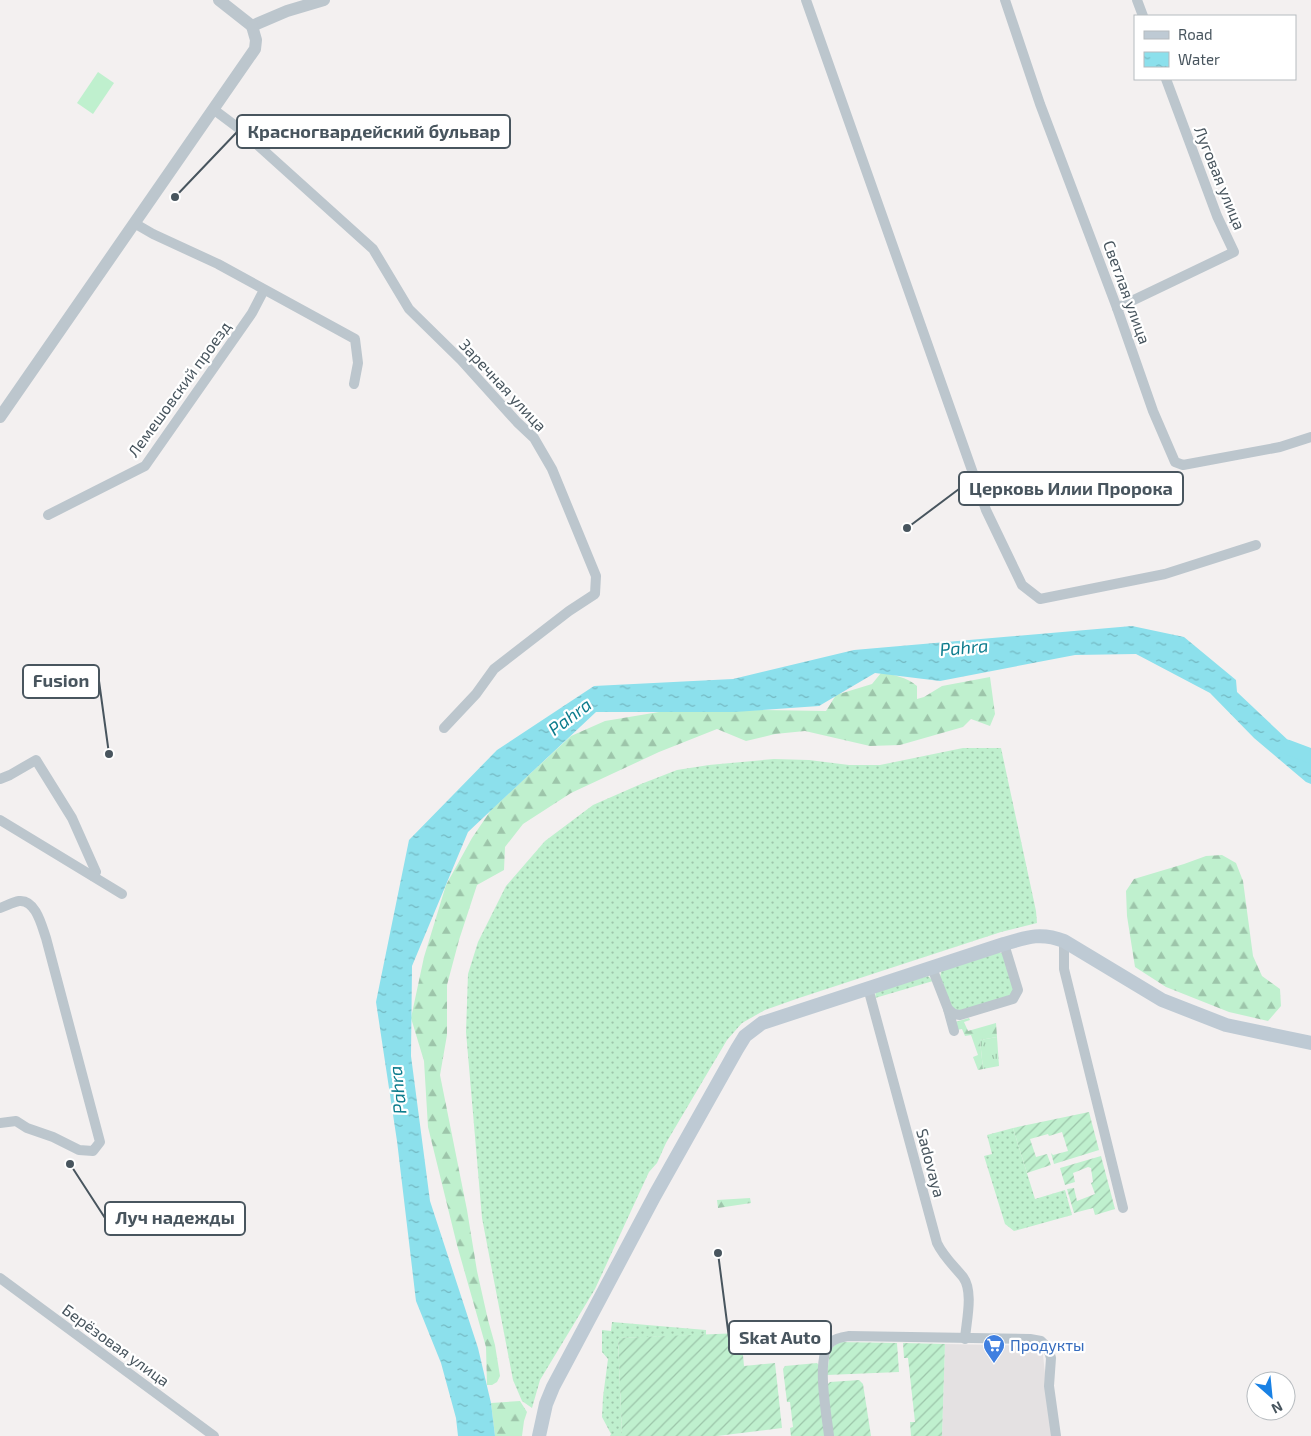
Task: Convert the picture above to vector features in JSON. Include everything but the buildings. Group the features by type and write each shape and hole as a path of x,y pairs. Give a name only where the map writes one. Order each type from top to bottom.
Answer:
{"main road":[{"path":"539,1436 546,1404 579,1336 659,1186 736,1049 754,1028 771,1020 1004,944 1030,936 1050,936 1064,941 1162,1000 1226,1025 1311,1043"}],"street":[{"path":"0,418 255,49 256,40 252,26 220,0"},
{"path":"252,26 288,11 324,0"},
{"path":"806,0 986,510 1022,585 1040,599 1165,574 1256,545"},
{"name":"Светлая улица","path":"1005,0 1040,104 1117,308 1153,411 1175,462 1184,465 1280,447 1311,437"},
{"path":"1137,0 1143,15"},
{"name":"Луговая улица","path":"1117,308 1234,252 1217,216 1166,80"},
{"name":"Заречная улица","path":"213,109 241,130 373,249 409,309 461,360 534,438 552,469 596,576 595,594 569,611 494,669 476,694 444,728"},
{"path":"134,223 218,264 355,339 358,363 354,384"},
{"name":"Лемешовский проезд","path":"48,515 145,466 252,313 264,290"},
{"path":"0,779 36,760 72,818 96,872 93,876"},
{"path":"0,820 122,894"},
{"path":"0,908 20,901 26,902 35,911 46,938 100,1142 93,1151 79,1150 16,1121 0,1124"},
{"path":"1064,941 1064,969 1124,1208"},
{"path":"948,1009 954,1014 960,1015 1013,999 1018,990 1004,944"},
{"path":"932,968 948,1009 954,1031"},
{"name":"Sadovaya","path":"868,988 937,1243 945,1256 964,1278 967,1285 969,1294 965,1339"},
{"name":"Берёзовая улица","path":"0,1278 214,1436"},
{"path":"829,1436 822,1379 826,1349 837,1338 849,1336 1030,1339 1041,1341 1048,1348 1051,1358 1049,1386 1056,1436"}],"shaded area":[{"path":"945,1344 1042,1346 1052,1436 937,1436 942,1435"}],"green space":[{"path":"98,72 114,83 93,114 77,103"},
{"path":"881,673 909,680 917,686 917,699 942,686 990,677 995,714 990,726 971,719 963,727 900,745 870,746 805,731 775,734 746,741 717,729 659,752 571,793 523,824 505,847 504,870 477,885 447,985 447,1035 440,1075 477,1271 495,1345 500,1376 497,1382 487,1385 486,1347 457,1245 428,1127 424,1061 411,1018 424,957 446,885 472,838 491,810 571,736 605,721 659,712 826,711 836,695 872,684"},
{"path":"963,748 1001,748 1037,923 1001,932 799,998 765,1010 742,1023 727,1040 666,1143 657,1163 649,1172 595,1289 540,1380 532,1408 522,1401 513,1380 482,1218 466,1032 468,974 478,942 506,886 545,841 593,805 677,770 774,759 809,760 849,765 880,765"},
{"path":"1222,855 1236,863 1243,881 1253,956 1262,976 1280,989 1281,1006 1268,1021 1229,1012 1166,987 1135,967 1127,916 1126,891 1134,879 1206,856"},
{"path":"995,952 1002,953 1017,994 954,1014 940,977 941,972 946,968"},
{"path":"928,976 933,981 875,998 876,991"},
{"path":"969,1018 970,1020 964,1022 968,1031 996,1023 997,1037 980,1040 983,1069 978,1070 973,1057 978,1055 971,1035 965,1036 962,1029 957,1030 955,1022"},
{"path":"997,1037 999,1066 983,1069 980,1040"},
{"path":"1089,1112 1099,1150 1054,1164 1051,1153 1053,1155 1068,1151 1062,1132 1030,1139 1036,1157 1047,1154 1051,1165 1027,1173 1013,1128"},
{"path":"1013,1128 1035,1199 1065,1190 1072,1215 1014,1231 1005,1224 984,1156 992,1154 987,1135"},
{"path":"1101,1156 1115,1209 1095,1215 1093,1208 1074,1213 1067,1189 1074,1188 1077,1201 1095,1194 1091,1183 1093,1182 1091,1168 1088,1167 1073,1173 1075,1182 1065,1185 1060,1168"},
{"path":"750,1198 751,1203 718,1208 717,1200"},
{"path":"612,1322 706,1330 706,1335 618,1338 622,1436 610,1436 611,1434 602,1417 608,1359 602,1352 602,1330 611,1331"},
{"path":"741,1333 744,1366 775,1363 782,1428 717,1436 622,1436 618,1338"},
{"path":"838,1342 897,1343 899,1372 827,1375 830,1350"},
{"path":"903,1343 945,1344 942,1436 911,1436 910,1422 915,1422 908,1358 904,1358"},
{"path":"817,1363 819,1365 826,1436 791,1436 790,1428 793,1427 790,1402 787,1402 783,1369 785,1366"},
{"path":"859,1380 863,1384 871,1436 832,1436 826,1386 830,1382"},
{"path":"520,1401 527,1412 522,1436 495,1436 491,1403"}],"water":[{"path":"1132,626 1184,637 1236,680 1237,692 1311,759 1311,784 1306,782 1254,738 1210,693 1136,654 1075,655 940,681 875,673 819,706 735,712 596,712 468,832 412,966 411,1056 430,1201 478,1348 491,1403 495,1436 458,1436 456,1418 441,1363 416,1301 397,1141 376,1002 409,840 497,750 594,686 733,679 854,650"}],"waterway":[{"name":"Pahra","path":"1287,747 1311,756"}],"place":[{"name":"Красногвардейский бульвар","path":"175,197"},
{"name":"Церковь Илии Пророка","path":"907,528"},
{"name":"Fusion","path":"109,754"},
{"name":"Луч надежды","path":"70,1164"},
{"name":"Skat Auto","path":"718,1253"},
{"name":"Продукты","path":"994,1364"}]}
